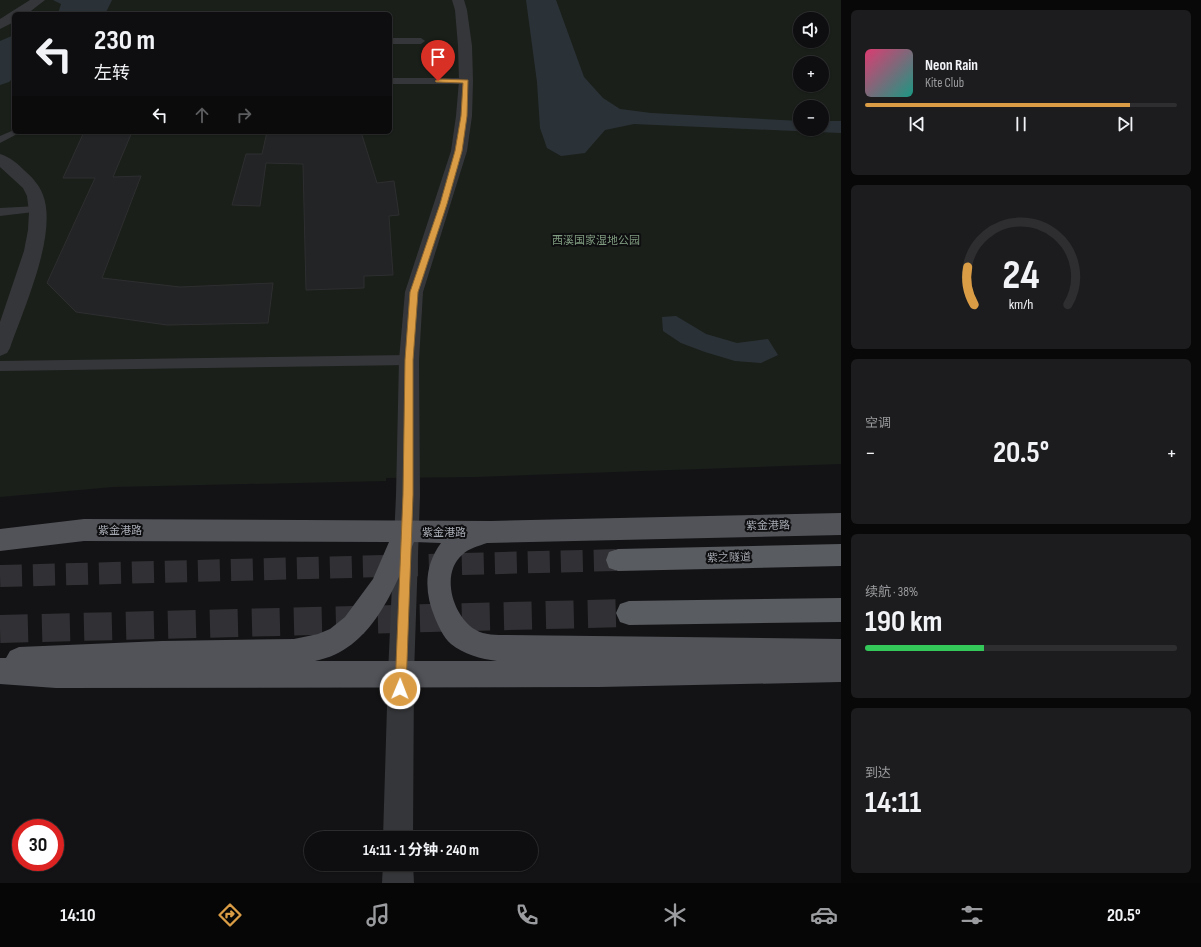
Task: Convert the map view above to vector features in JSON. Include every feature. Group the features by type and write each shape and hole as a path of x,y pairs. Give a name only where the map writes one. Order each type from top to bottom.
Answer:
{"highway":[{"name":"紫之隧道","path":"618,560 841,555"},
{"path":"629,613 841,610"}],"main road":[{"name":"紫金港路","path":"0,540 84,530 491,532 841,524"},
{"path":"0,660 162,654 294,652 320,647 339,638 354,626 382,587 406,532"},
{"path":"491,532 462,540 449,549 443,560 439,575 439,595 443,609 454,627 467,640 485,646 537,648 841,652"},
{"path":"0,671 56,675 599,674 841,669"}],"street":[{"path":"21,12 39,0"},
{"path":"398,831 401,674 408,495 409,360 414,292 441,212 459,151 464,116 466,81 465,46 461,10 458,0"},
{"path":"0,25 12,17"},
{"path":"0,159 26,182 34,194 38,209 37,233 32,256 0,348"},
{"path":"398,871 398,883"}],"lane":[{"path":"392,42 421,40"},
{"path":"392,81 466,81"},
{"path":"0,140 12,134"},
{"path":"0,212 38,209"},
{"path":"0,366 409,360"}],"green space":[{"name":"西溪国家湿地公园","path":"0,0 841,0 841,464 475,477 386,478 386,481 113,487 0,497"}],"shaded area":[{"path":"53,0 112,0 106,12 59,12 61,4"},
{"path":"526,0 556,0 584,77 603,98 620,109 651,113 793,121 793,131 634,124 605,130 585,153 561,156 547,148 540,128 537,82"},
{"path":"12,36 12,79 9,82 0,85 0,41"},
{"path":"829,121 841,121 841,133 829,132"},
{"path":"676,316 706,334 737,343 768,339 778,355 761,363 735,361 681,343 663,331 662,317"}],"building":[{"path":"83,134 131,134 113,177 141,176 102,278 180,287 273,283 268,323 167,325 76,312 47,283 95,178 63,178"},
{"path":"267,134 362,134 377,183 394,181 399,215 389,216 393,275 364,276 364,288 306,290 303,164 266,163 260,206 232,205 246,154 262,154"}],"tunnel":[{"path":"0,576 618,560"},
{"path":"0,629 629,613"}],"route":[{"path":"400,689 408,495 409,360 414,292 459,151 464,116 466,81 438,81"}]}
